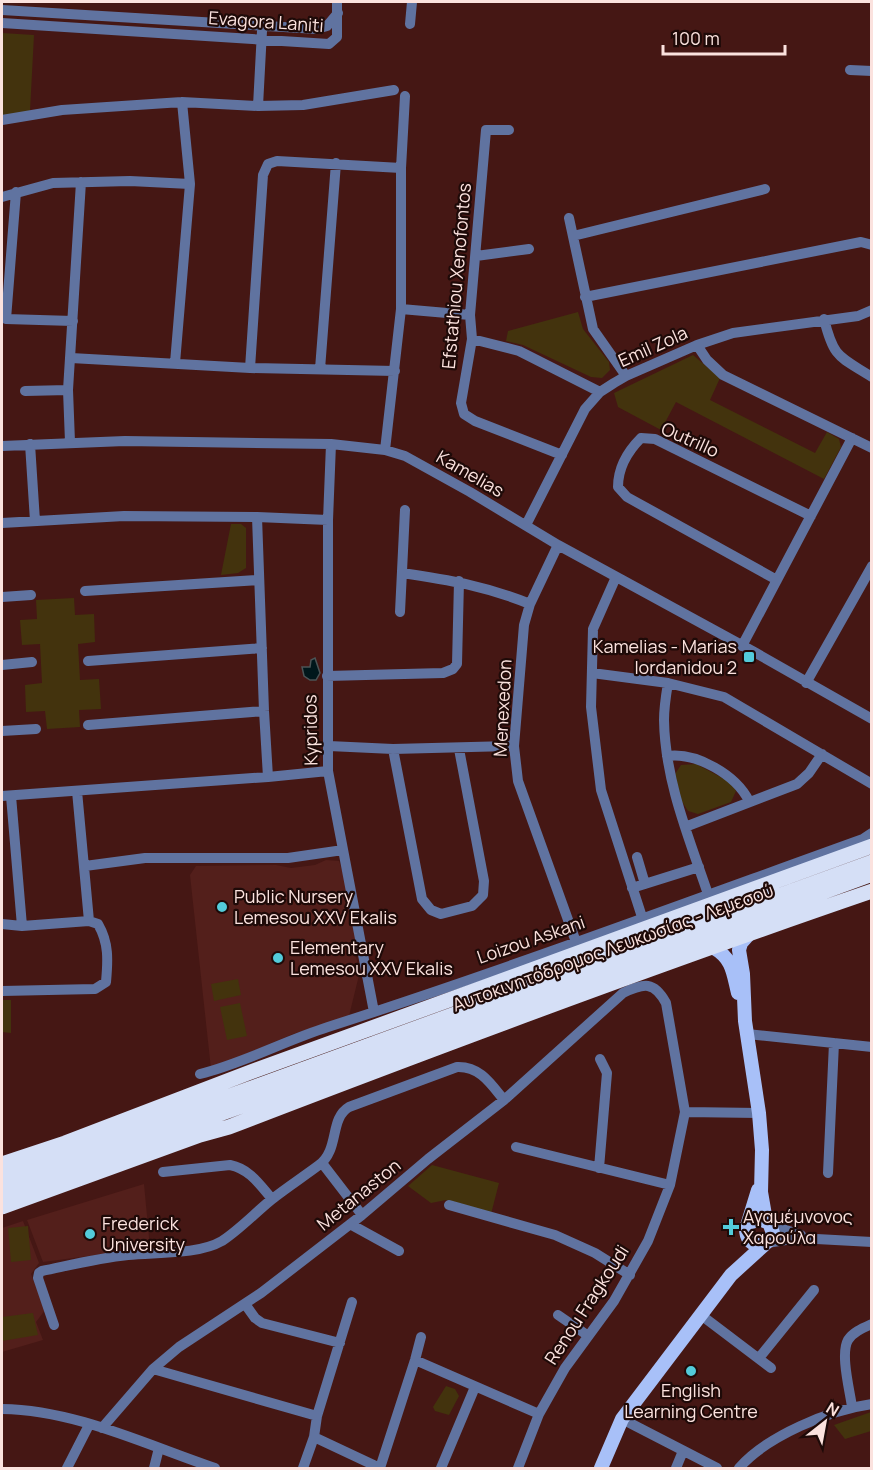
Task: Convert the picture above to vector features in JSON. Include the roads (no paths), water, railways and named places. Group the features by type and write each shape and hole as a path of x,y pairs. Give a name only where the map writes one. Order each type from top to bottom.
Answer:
{"highway":[{"path":"2,1164 65,1143 248,1073 872,846"},
{"name":"Αυτοκινητόδρομος Λευκωσίας - Λεμεσού","path":"389,1037 872,862"},
{"name":"Αυτοκινητόδρομος Λευκωσίας - Λεμεσού","path":"368,1060 872,874"},
{"path":"2,1207 229,1127 626,977 872,891"},
{"path":"248,1073 389,1037"},
{"path":"2,1179 389,1037"},
{"path":"229,1127 338,1077 368,1060"},
{"path":"2,1193 368,1060"}],"main road":[{"path":"746,1028 743,974 739,950 741,943 750,933"},
{"path":"714,948 730,960 746,1028 759,1113 762,1150 760,1182 746,1232 747,1238 731,1275"},
{"path":"601,1468 622,1419 731,1275 766,1244 772,1233 760,1182"},
{"path":"749,1223 757,1219 768,1223"},
{"path":"747,1238 757,1245 766,1244"}],"street":[{"path":"410,24 412,2"},
{"name":"Evagora Laniti","path":"2,9 322,28 330,24 338,7"},
{"name":"Evagora Laniti","path":"2,23 329,44 337,37 338,7"},
{"path":"258,106 262,25"},
{"path":"850,70 872,71"},
{"path":"2,120 62,110 182,102 258,106 303,105 394,90"},
{"path":"385,450 401,309 401,168 405,96"},
{"path":"175,363 190,184 182,102"},
{"name":"Efstathiou Xenofontos","path":"509,130 486,130 470,315 472,339 461,403 464,414 475,421 562,455"},
{"path":"250,368 263,175 268,164 277,161 401,168"},
{"path":"320,369 336,164"},
{"path":"2,197 53,183 130,181 190,184"},
{"path":"70,442 69,390 81,182"},
{"path":"573,236 765,189"},
{"path":"16,192 6,319 73,321"},
{"path":"569,218 593,328 626,376"},
{"path":"585,297 861,242 872,244"},
{"path":"476,256 529,249"},
{"path":"401,309 470,315"},
{"name":"Emil Zola","path":"526,525 585,409 600,392 626,376 697,345 733,333 858,316 872,310"},
{"path":"824,320 833,350 872,377"},
{"path":"472,339 519,351 600,392"},
{"path":"697,345 707,360 723,375 872,448"},
{"path":"71,358 250,368 395,371"},
{"path":"25,391 69,390"},
{"name":"Outrillo","path":"777,580 627,497 618,486 618,476 631,448 641,438 655,439 811,516"},
{"path":"742,646 852,438"},
{"name":"Kamelias","path":"2,446 125,441 331,444 385,450 405,456 558,545 806,683 870,715"},
{"path":"30,444 35,521"},
{"name":"Kypridos","path":"331,444 328,520 328,771 374,1012"},
{"path":"400,612 405,510"},
{"path":"2,523 124,516 328,520"},
{"path":"257,517 268,777"},
{"name":"Menexedon","path":"558,545 530,604 524,626 514,746 518,781 576,942"},
{"path":"806,683 872,566"},
{"path":"402,573 459,581 500,592 530,604"},
{"path":"616,577 593,629 591,707 601,790 642,917"},
{"path":"85,591 258,580"},
{"path":"327,676 443,673 453,669 457,664 459,581"},
{"path":"2,597 31,595"},
{"path":"88,661 262,648"},
{"path":"2,665 32,662"},
{"path":"592,673 668,682 724,697 872,784"},
{"path":"668,682 664,719 674,793 708,894"},
{"path":"88,725 264,711"},
{"path":"2,730 36,729"},
{"path":"329,746 393,749 514,746"},
{"path":"393,749 422,899 431,910 441,914 472,906 483,896 484,881 459,748"},
{"path":"685,827 797,784 809,773 822,754"},
{"path":"668,756 692,756 734,779 743,789 749,801"},
{"path":"22,926 7,796 328,771"},
{"path":"77,791 89,921"},
{"name":"Loizou Askani","path":"200,1074 225,1068 293,1039 576,942 863,839 872,833"},
{"path":"85,867 145,858 288,858 343,850"},
{"path":"637,857 645,884"},
{"path":"632,888 699,867"},
{"path":"2,924 22,926 89,921 98,924 105,937 108,963 106,982 95,989 2,991"},
{"name":"Renou Fragkoudi","path":"518,1468 540,1414 565,1368 630,1275 648,1241 670,1185 685,1112 666,1003 660,992 649,985 638,986"},
{"name":"Metanaston","path":"102,1428 153,1370 179,1347 245,1304 362,1215 428,1159 504,1100 624,993 638,986"},
{"path":"746,1028 872,1047"},
{"path":"828,1173 834,1043"},
{"path":"599,1168 606,1073 600,1059"},
{"path":"54,1325 38,1278 39,1273 126,1255 194,1250 221,1242 272,1199 322,1163 333,1146 339,1116 343,1110 457,1067 469,1066 482,1074 504,1100"},
{"path":"685,1112 759,1113"},
{"path":"516,1148 670,1185"},
{"path":"322,1163 362,1215"},
{"path":"164,1172 231,1164 239,1166 249,1172 272,1199"},
{"path":"449,1205 555,1235 595,1253 630,1275"},
{"path":"768,1223 810,1238"},
{"path":"350,1224 399,1251"},
{"path":"766,1244 779,1240 810,1238 872,1242"},
{"path":"759,1358 814,1290"},
{"path":"303,1468 352,1302"},
{"path":"245,1304 255,1318 262,1323 340,1343"},
{"path":"558,1314 587,1335"},
{"path":"701,1315 771,1368"},
{"path":"852,1407 845,1356 848,1341 858,1330 872,1324"},
{"path":"314,1437 380,1468 421,1337"},
{"path":"415,1360 540,1414"},
{"path":"153,1370 317,1416"},
{"path":"441,1468 475,1387"},
{"path":"739,1468 750,1456 769,1442 852,1407 872,1404"},
{"path":"2,1409 45,1413 102,1428 215,1468"},
{"path":"622,1419 717,1468"},
{"path":"67,1468 89,1425"},
{"path":"154,1468 159,1448"},
{"path":"676,1468 683,1451"}],"water":[{"path":"315,658 320,673 316,680 310,680 304,676 302,667 310,667 311,660"}],"place":[{"name":"Kamelias - Marias Iordanidou 2","path":"749,657"},
{"name":"Public Nursery Lemesou XXV Ekalis","path":"222,907"},
{"name":"Elementary Lemesou XXV Ekalis","path":"278,958"},
{"name":"Αγαμέμνονος Χαρούλα","path":"731,1227"},
{"name":"Frederick University","path":"90,1234"},
{"name":"English Learning Centre","path":"691,1371"}]}
